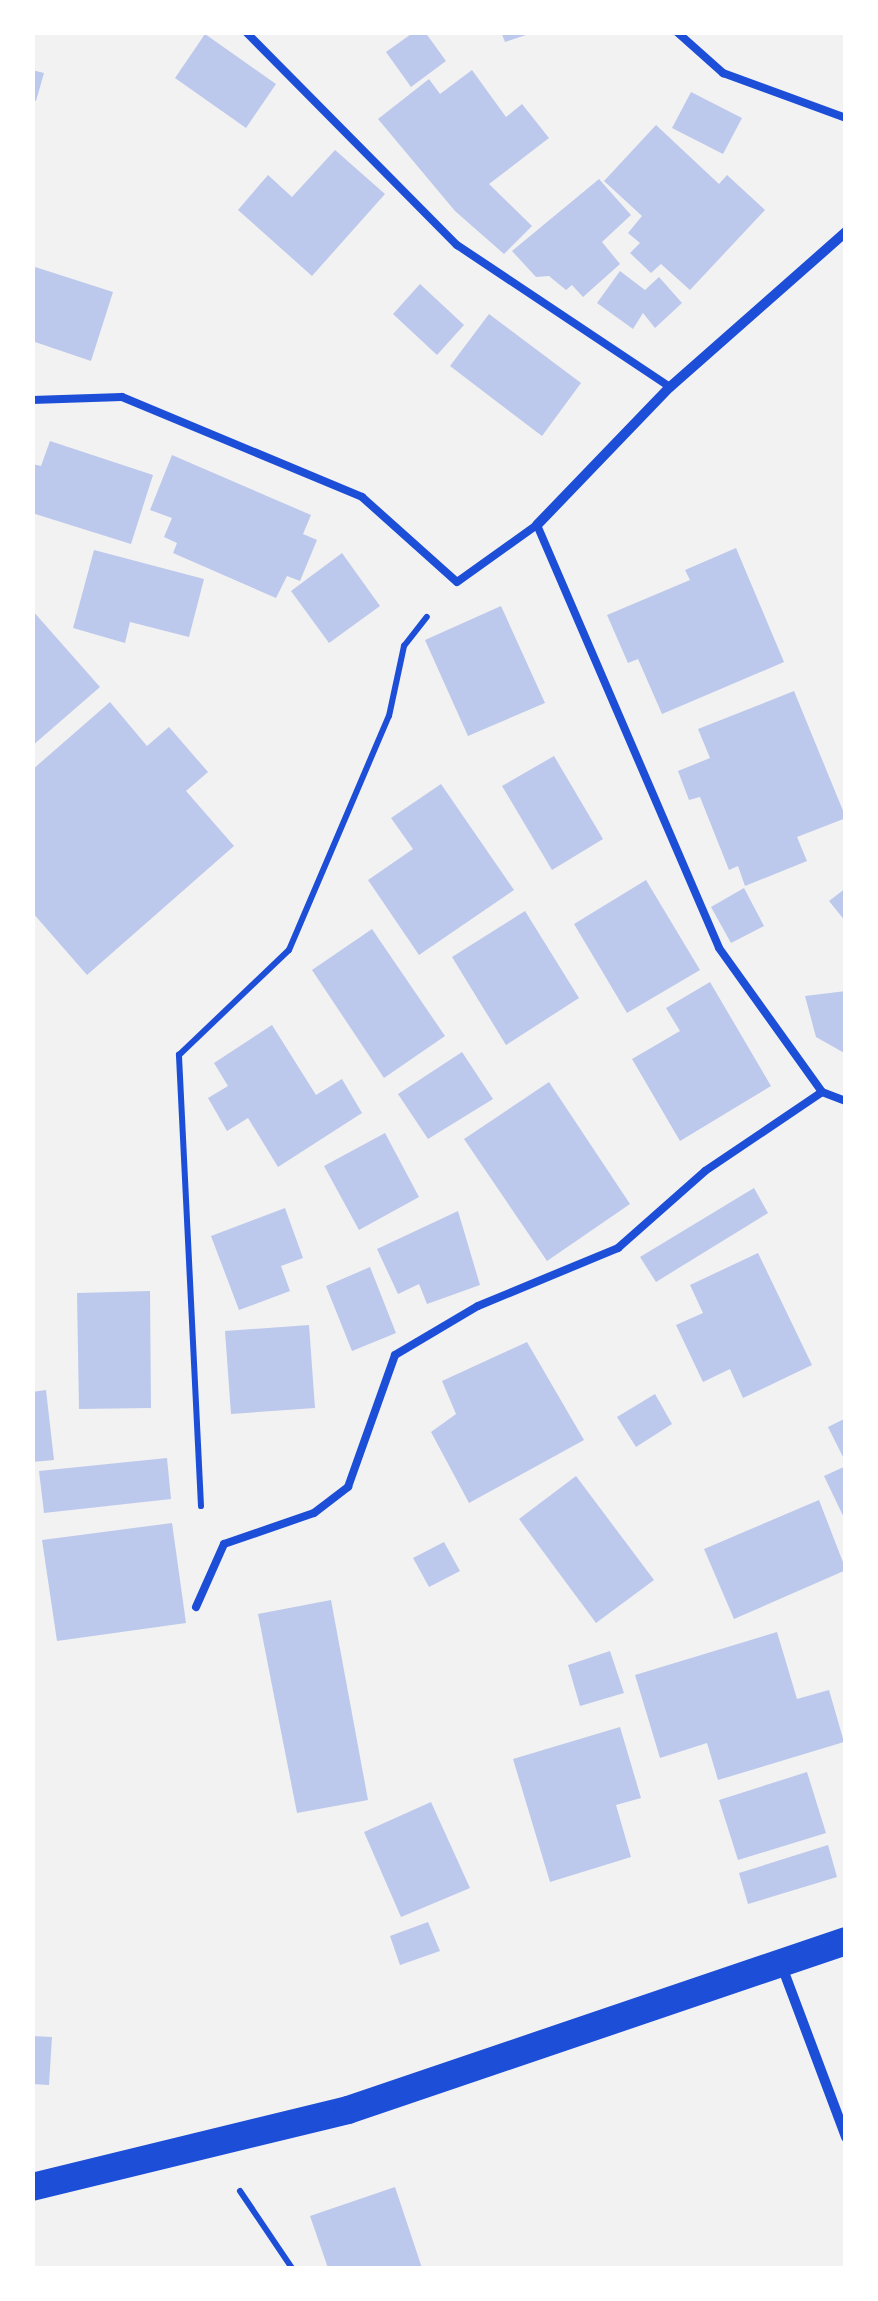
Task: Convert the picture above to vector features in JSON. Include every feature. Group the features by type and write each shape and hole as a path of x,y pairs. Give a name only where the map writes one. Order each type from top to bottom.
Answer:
{"highway":[{"path":"32,2187 208,2145 484,2068 846,1941"}],"street":[{"path":"537,525 670,386 846,232"},
{"path":"780,1963 846,2137"}],"lane":[{"path":"246,32 457,245 670,386"},
{"path":"678,32 723,73 846,118"},
{"path":"32,400 122,396 362,497 457,582 537,525 720,948 822,1092 846,1101"},
{"path":"196,1607 224,1544 314,1513 348,1487 395,1355 478,1306 618,1248 705,1171 822,1092"}],"path":[{"path":"216,1557 201,1505 179,1055 289,950 390,716 404,646 457,582"},
{"path":"208,2145 292,2268"}],"building":[{"path":"414,32 425,32 446,61 411,87 386,52"},
{"path":"501,32 531,32 532,33 505,42"},
{"path":"205,34 276,84 246,128 175,78"},
{"path":"32,70 44,73 36,101 32,100"},
{"path":"472,70 506,117 522,104 549,138 489,184 532,226 504,254 455,211 378,119 429,79 440,94"},
{"path":"691,92 742,118 723,154 672,128"},
{"path":"656,125 719,184 727,175 765,210 690,290 661,264 651,273 630,253 640,243 628,233 642,216 604,181"},
{"path":"335,150 385,194 312,276 238,210 268,175 292,197"},
{"path":"599,179 631,215 602,242 620,264 583,297 572,285 566,290 549,276 536,277 512,251"},
{"path":"32,266 113,292 91,361 32,341"},
{"path":"620,271 645,290 659,277 682,303 655,328 643,313 633,329 597,303"},
{"path":"420,284 464,325 437,355 393,314"},
{"path":"489,314 581,383 542,436 450,366"},
{"path":"50,441 153,475 131,544 32,513 32,464 41,466"},
{"path":"172,455 311,515 303,534 317,540 300,581 287,576 276,598 173,553 177,543 164,537 172,518 150,510"},
{"path":"736,548 784,662 662,714 638,659 628,663 607,615 690,580 685,570"},
{"path":"94,550 204,579 189,637 130,622 125,643 73,628"},
{"path":"342,553 380,606 329,643 291,591"},
{"path":"501,606 545,703 468,736 425,640"},
{"path":"32,610 100,687 32,746"},
{"path":"794,691 846,818 797,837 807,861 745,886 738,866 729,870 700,797 689,800 678,771 710,758 698,729"},
{"path":"110,702 147,746 169,727 208,772 186,791 234,846 87,975 32,912 32,770"},
{"path":"554,756 603,839 552,870 502,786"},
{"path":"441,784 514,890 419,955 368,880 413,849 391,818"},
{"path":"646,880 700,970 627,1013 574,924"},
{"path":"744,888 764,926 731,943 711,907"},
{"path":"846,888 846,922 829,901"},
{"path":"525,911 579,998 506,1045 452,957"},
{"path":"372,929 445,1036 384,1078 312,970"},
{"path":"710,982 771,1086 680,1141 632,1059 680,1031 666,1008"},
{"path":"846,991 846,1054 816,1037 805,996"},
{"path":"272,1025 316,1095 342,1079 362,1113 278,1167 248,1118 227,1131 208,1098 228,1086 214,1063"},
{"path":"462,1052 493,1099 428,1139 398,1094"},
{"path":"549,1082 630,1204 547,1261 464,1139"},
{"path":"385,1133 419,1197 359,1230 324,1166"},
{"path":"754,1188 768,1213 656,1282 640,1257"},
{"path":"285,1208 303,1258 281,1266 290,1291 239,1310 211,1236"},
{"path":"458,1211 480,1285 427,1304 419,1284 398,1294 377,1249"},
{"path":"758,1253 812,1365 743,1398 730,1369 703,1382 676,1325 703,1313 690,1285"},
{"path":"370,1267 396,1333 352,1351 326,1286"},
{"path":"150,1291 151,1408 79,1409 77,1293"},
{"path":"309,1325 315,1408 231,1414 225,1331"},
{"path":"527,1342 584,1440 469,1503 431,1432 456,1414 442,1381"},
{"path":"46,1390 54,1460 32,1462 32,1392"},
{"path":"655,1394 672,1424 636,1447 617,1417"},
{"path":"846,1418 846,1463 828,1427"},
{"path":"167,1458 171,1499 44,1513 39,1471"},
{"path":"846,1466 846,1522 824,1476"},
{"path":"576,1476 654,1580 596,1623 519,1519"},
{"path":"819,1500 846,1570 734,1619 704,1549"},
{"path":"172,1523 186,1623 57,1641 42,1540"},
{"path":"444,1542 460,1571 429,1587 413,1558"},
{"path":"331,1600 368,1800 297,1813 258,1614"},
{"path":"777,1632 797,1699 829,1690 844,1742 718,1780 707,1743 660,1758 635,1675"},
{"path":"610,1651 624,1693 580,1706 568,1665"},
{"path":"620,1727 641,1798 616,1805 631,1857 550,1882 513,1759"},
{"path":"807,1772 826,1833 738,1860 719,1800"},
{"path":"431,1802 470,1888 401,1917 364,1832"},
{"path":"828,1845 837,1877 748,1904 739,1873"},
{"path":"428,1922 440,1951 400,1965 390,1936"},
{"path":"32,2036 52,2037 49,2085 32,2084"},
{"path":"395,2187 422,2268 328,2268 310,2216"}]}
